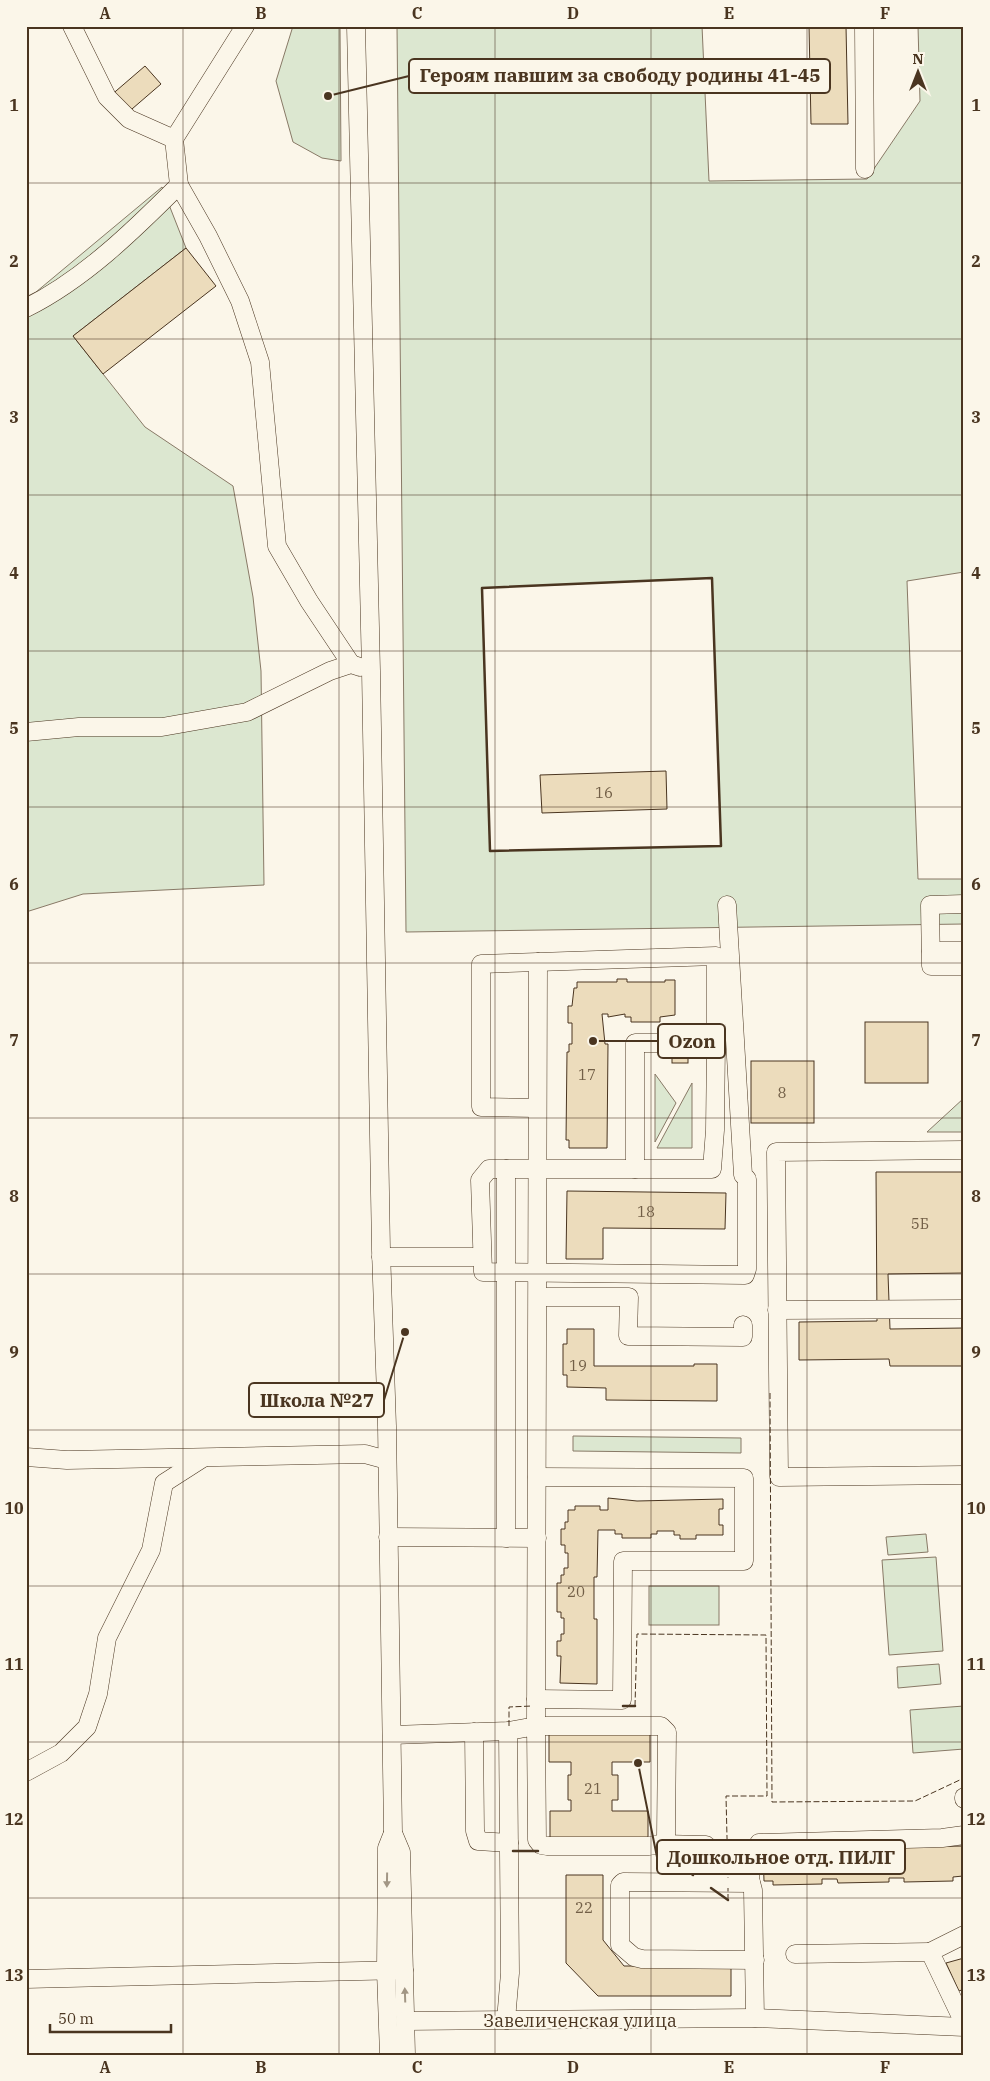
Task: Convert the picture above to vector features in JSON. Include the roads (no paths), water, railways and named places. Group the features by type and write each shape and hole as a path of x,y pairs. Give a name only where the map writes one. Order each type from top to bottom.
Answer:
{"street":[{"path":"72,26 107,97 129,119 174,139"},
{"path":"245,26 174,139 179,185 208,236 240,301 260,362 277,546 309,601 351,664 371,672"},
{"path":"356,26 371,672 393,1833 401,1852 406,2055"},
{"path":"864,26 865,169"},
{"path":"26,308 74,279 145,219 179,185"},
{"path":"26,732 79,727 162,727 247,712 330,671 351,664"},
{"path":"964,904 930,905 931,966 964,966"},
{"path":"537,1108 481,1107 481,964 716,956 715,1130 712,1169 489,1169 480,1180 483,1272 745,1275 747,1269 747,1179 743,1175 728,905"},
{"path":"931,950 964,950"},
{"path":"538,962 537,1836 541,1845 706,1845"},
{"path":"635,1169 636,1043 716,1043"},
{"path":"964,1150 776,1152 779,1477 964,1475"},
{"path":"506,1169 506,1538"},
{"path":"381,1257 482,1257"},
{"path":"538,1297 629,1297 628,1336 743,1337 743,1324"},
{"path":"777,1310 964,1309"},
{"path":"26,1457 67,1460 365,1454 387,1460"},
{"path":"26,1772 61,1753 87,1727 98,1694 107,1638 151,1550 164,1483 203,1458"},
{"path":"536,1699 622,1700 623,1561 744,1561 744,1478 538,1477"},
{"path":"388,1537 537,1538"},
{"path":"392,1735 508,1731 536,1726 657,1725 667,1732 668,1830 666,1838 661,1844"},
{"path":"506,2020 510,1973 508,1731"},
{"path":"474,1732 475,1831 478,1841 509,1843"},
{"path":"389,2055 386,1971 387,1848 393,1833"},
{"path":"755,2018 755,1953 751,1855 759,1843 942,1838 964,1835"},
{"path":"751,1883 623,1882 620,1885 620,1945 634,1958 642,1959 755,1953"},
{"path":"795,1954 930,1952 964,1936"},
{"path":"930,1952 964,2025"},
{"path":"26,1979 404,1970"},
{"name":"Завеличенская улица","path":"405,2021 755,2018 964,2025"}],"place":[{"name":"Героям павшим за свободу родины 41-45","path":"328,96"},
{"name":"Ozon","path":"593,1041"},
{"name":"Школа №27","path":"405,1332"},
{"name":"Дошкольное отд. ПИЛГ","path":"638,1763"}]}
